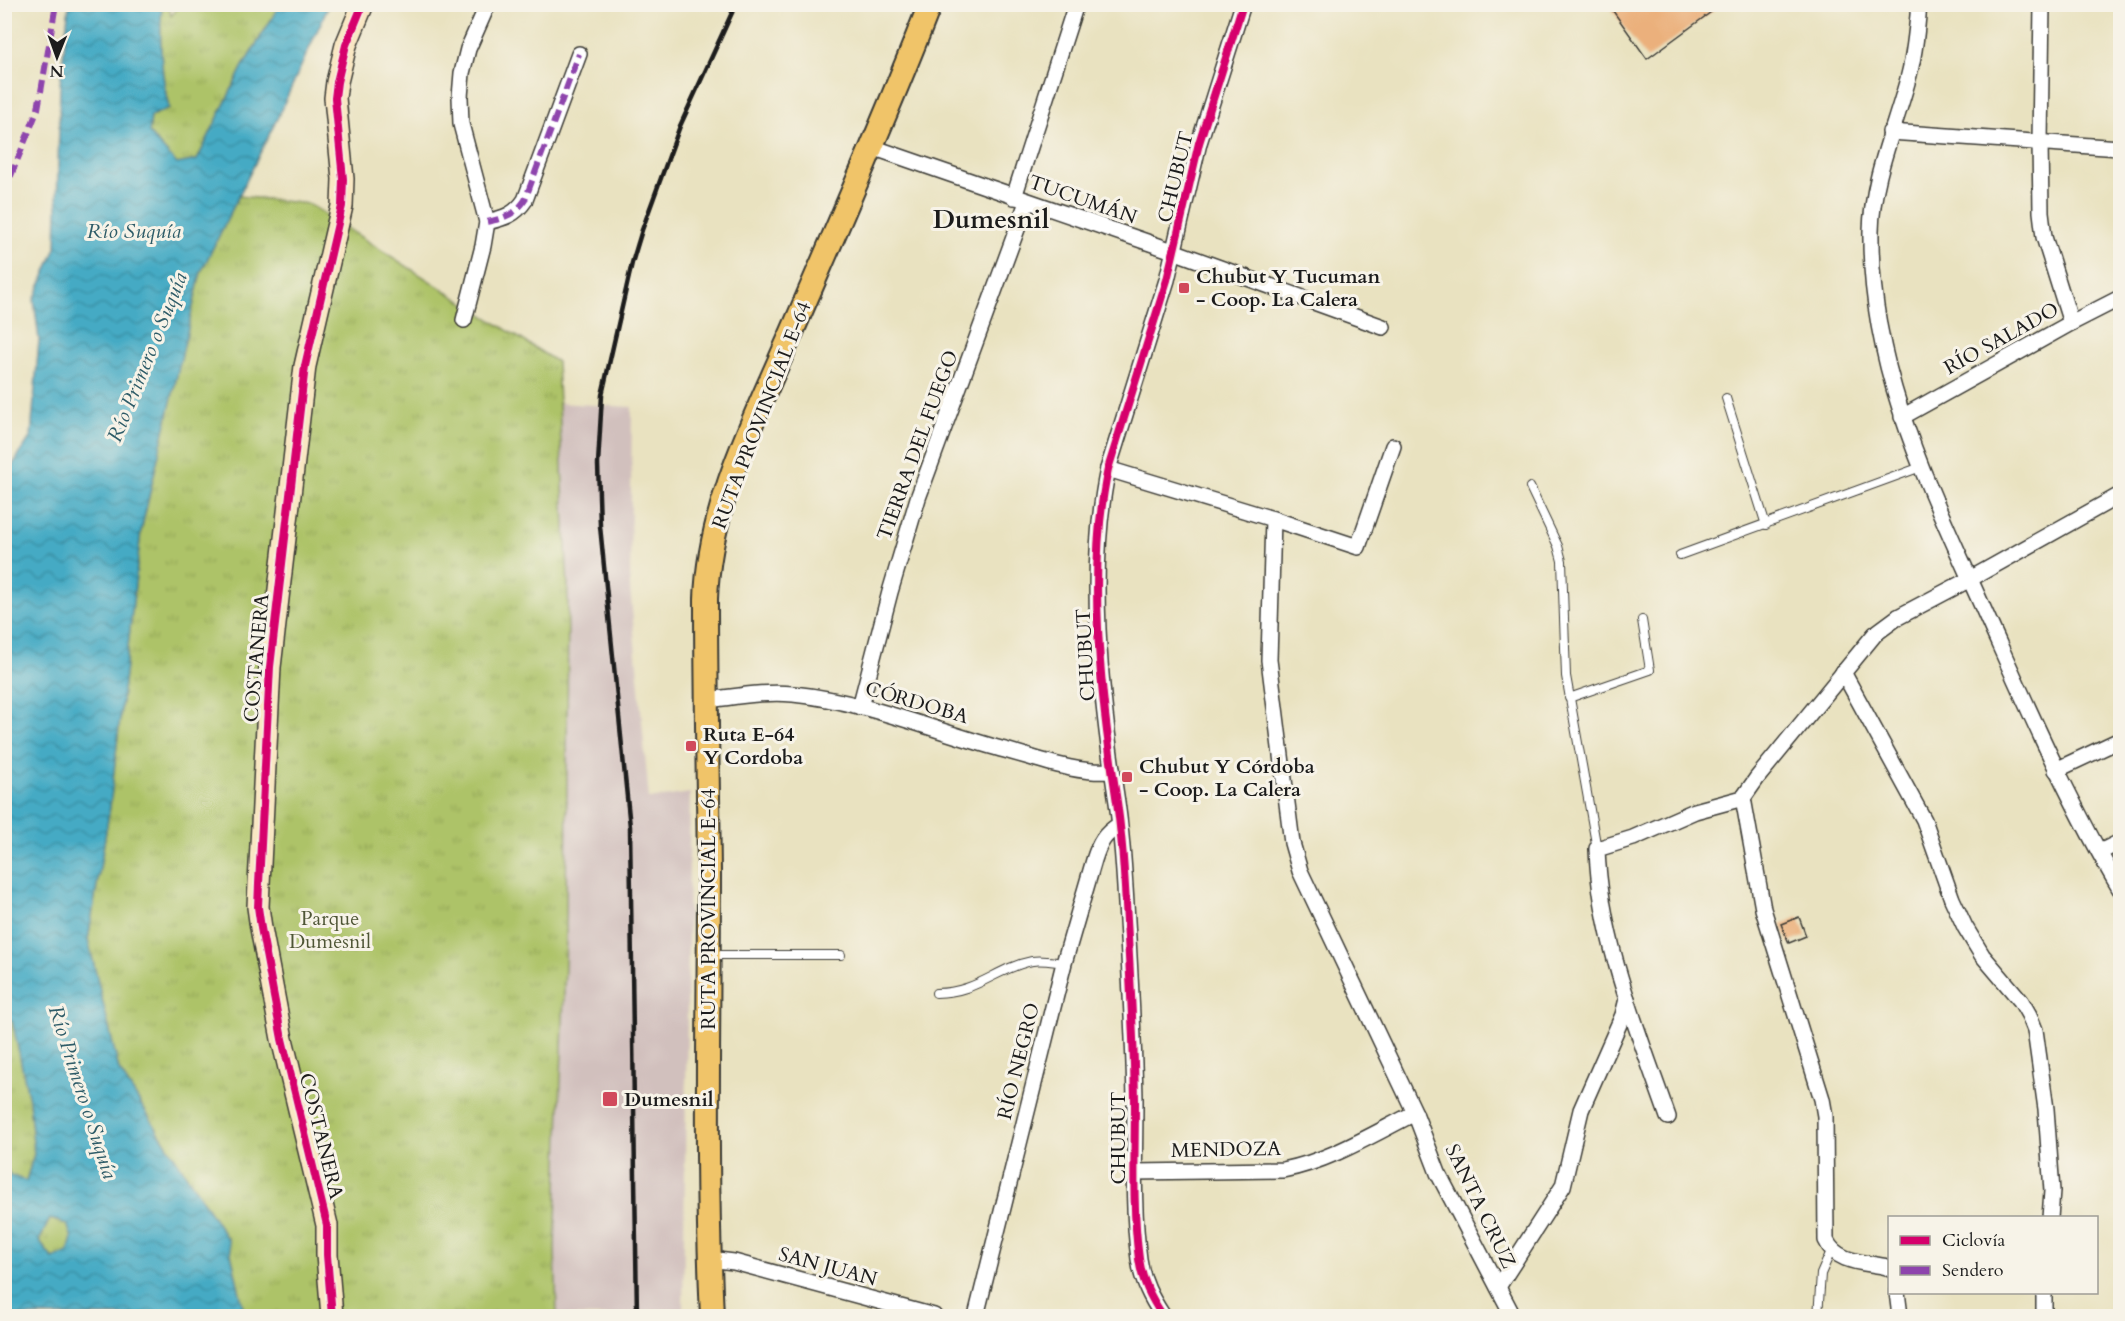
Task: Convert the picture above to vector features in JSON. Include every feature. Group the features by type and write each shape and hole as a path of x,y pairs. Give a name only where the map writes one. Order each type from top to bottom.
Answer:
{"main road":[{"name":"RUTA PROVINCIAL E-64","path":"712,1317 709,1259 707,573 716,524 748,436 872,147 930,4"}],"street":[{"name":"COSTANERA","path":"332,1317 327,1225 282,1039 258,907 270,667 305,366 342,206 336,82 346,45 363,4"},
{"path":"464,320 487,222 461,124 460,97 462,73 468,49 488,4"},
{"name":"TIERRA DEL FUEGO","path":"860,707 915,508 1021,200 1076,4"},
{"name":"CHUBUT","path":"1157,1312 1147,1290 1139,1260 1134,1204 1134,1075 1128,938 1119,825 1100,668 1098,602 1101,510 1108,469 1167,280 1200,143 1243,4"},
{"path":"1919,4 1917,36 1909,74 1890,132 1876,189 1871,227 1871,265 1875,303 1886,365 1921,467 1970,579 2056,770 2121,889"},
{"path":"2042,4 2041,212 2044,237 2071,323"},
{"path":"487,222 507,217 519,209 525,200 579,54"},
{"path":"1890,132 2121,148"},
{"name":"TUCUMÁN","path":"872,147 1173,251 1383,327"},
{"name":"RÍO SALADO","path":"1902,417 2071,323 2121,298"},
{"path":"1108,469 1358,547 1393,446"},
{"path":"1668,1117 1627,999 1602,908 1597,849 1633,838 1695,811 1743,798 1875,634 1898,617 2121,495"},
{"name":"SANTA CRUZ","path":"1273,519 1269,660 1292,843 1300,871 1415,1113 1438,1173 1513,1317"},
{"path":"1843,672 1912,794 1965,927 1982,956 2020,1001 2035,1030 2046,1109 2052,1191 2050,1216"},
{"name":"CÓRDOBA","path":"707,700 777,693 793,694 860,707 989,746 1087,772 1112,771"},
{"path":"2056,770 2121,741"},
{"path":"1743,798 1763,909 1822,1099 1825,1116 1826,1240 1831,1251 1845,1258 1888,1269"},
{"name":"RÍO NEGRO","path":"976,1317 1065,963 1099,845 1107,832 1119,825"},
{"path":"2100,852 2121,842"},
{"path":"1498,1287 1563,1186 1581,1110 1623,1015 1627,999"},
{"name":"MENDOZA","path":"1134,1172 1283,1170 1329,1156 1415,1113"},
{"name":"SAN JUAN","path":"709,1259 734,1262 934,1317"},
{"path":"1898,1294 1900,1317"},
{"path":"2044,1294 2044,1317"}],"lane":[{"path":"1726,398 1766,525"},
{"path":"1680,555 1921,467"},
{"path":"1530,487 1558,546 1562,561 1566,676 1597,849"},
{"path":"1569,698 1650,670 1642,620"},
{"path":"708,955 841,955"},
{"path":"936,993 967,990 1024,963 1035,961 1065,963"},
{"path":"1818,1317 1821,1274 1831,1251"}],"shaded area":[{"path":"351,392 632,407 630,587 649,799 690,793 683,1316 353,1316"}],"green space":[{"path":"162,5 169,5 171,16 180,5 280,5 243,66 197,160 177,164 149,133 151,116 169,108 161,56"},
{"name":"Parque Dumesnil","path":"239,196 309,204 557,362 568,588 566,936 555,1249 557,1316 245,1316 228,1240 119,1070 88,940 110,807 141,531 201,272"},
{"path":"12,1019 29,1100 34,1154 26,1181 10,1175 5,1165 4,1022"},
{"path":"50,1219 68,1224 72,1238 69,1252 53,1259 39,1241"}],"water":[{"name":"Río Suquía","path":"69,5 162,5 161,57 169,108 151,116 149,133 177,164 197,160 243,66 280,5 329,5 277,119 201,272 141,531 110,807 88,940 119,1070 228,1240 245,1316 5,1316 5,1165 10,1175 26,1181 34,1154 29,1100 12,1020 4,1022 5,486 8,472 31,436 39,340 34,300 56,248 60,84","holes":["50,1219 67,1224 72,1238 68,1252 53,1259 39,1241"]}],"building":[{"path":"1608,4 1722,4 1647,59"},
{"path":"1799,917 1806,936 1789,943 1781,924"}],"railway":[{"path":"637,1316 630,827 600,526 598,464 602,395 632,263 642,230 680,126 736,4"}],"marked path":[{"path":"4,193 38,109 56,4"},
{"path":"487,222 509,215 525,200 579,54"}],"cycle path":[{"path":"332,1316 327,1225 282,1039 258,907 270,667 305,366 342,206 343,179 335,98 346,45 363,4"},
{"path":"1163,1316 1145,1282 1140,1267 1137,1239 1135,1080 1128,938 1120,826 1101,670 1098,629 1098,547 1108,469 1167,280 1199,143 1243,4"}],"place":[{"name":"Chubut Y Tucuman - Coop. La Calera","path":"1184,288"},
{"name":"Ruta E-64 Y Cordoba","path":"691,746"},
{"name":"Chubut Y Córdoba - Coop. La Calera","path":"1127,777"},
{"name":"Dumesnil","path":"610,1099"}],"district":[{"name":"Dumesnil","path":"991,219"}],"water label":[{"name":"Río Primero o Suquía","path":"147,357"},
{"name":"Río Primero o Suquía","path":"83,1092"}]}
